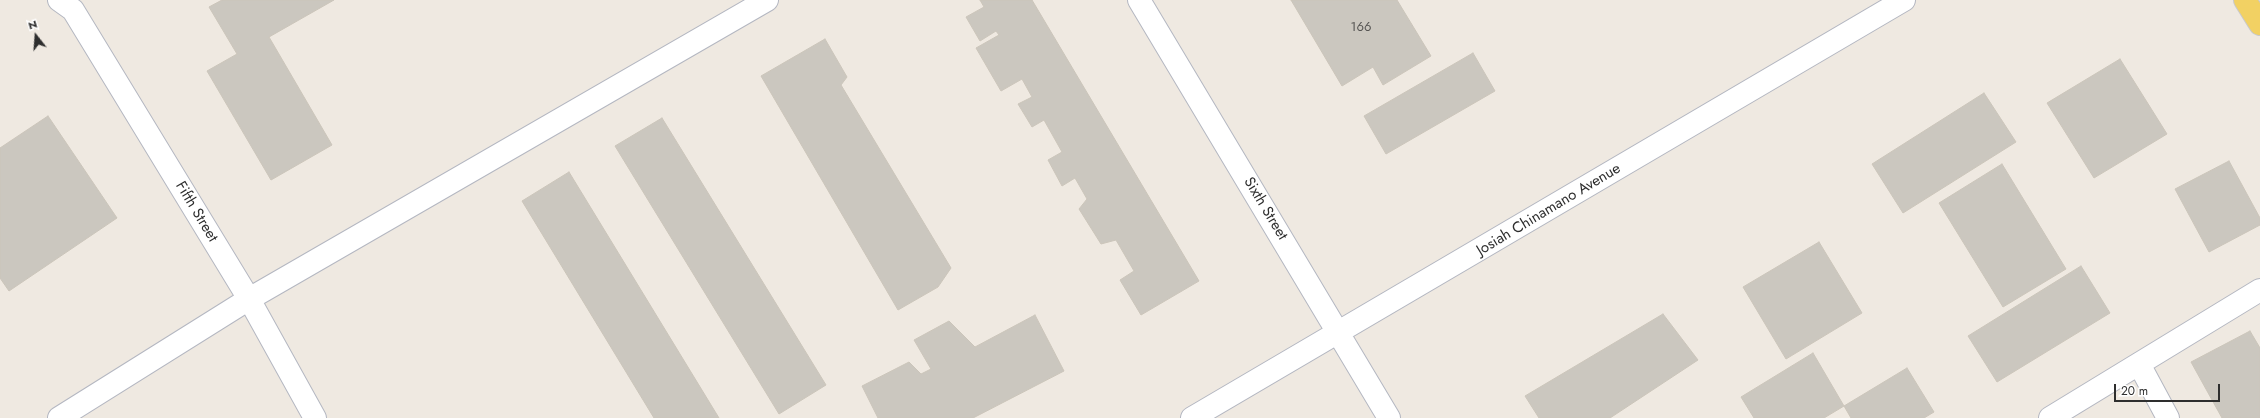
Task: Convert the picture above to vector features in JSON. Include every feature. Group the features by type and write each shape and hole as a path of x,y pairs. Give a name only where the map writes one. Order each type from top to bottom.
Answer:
{"main road":[{"path":"2245,0 2260,24"}],"street":[{"path":"60,418 249,298 767,0"},
{"name":"Sixth Street","path":"1139,0 1340,333 1389,418"},
{"name":"Josiah Chinamano Avenue","path":"1192,418 1340,333 1904,0"},
{"name":"Fifth Street","path":"68,3 249,298 315,418"},
{"path":"2050,418 2260,290"},
{"path":"2139,364 2168,418"}],"building":[{"path":"222,0 334,0 269,37 332,145 271,180 207,71 237,54 209,7"},
{"path":"980,0 1032,0 1199,281 1141,315 1120,280 1134,271 1116,240 1101,244 1079,209 1087,199 1075,178 1062,186 1048,160 1062,152 1044,120 1032,127 1018,104 1032,97 1022,79 1001,91 976,48 999,35 996,31 980,41 966,17 984,7"},
{"path":"1291,0 1397,0 1431,56 1383,85 1373,67 1342,86"},
{"path":"825,39 847,77 841,85 951,268 938,287 898,310 761,76"},
{"path":"1473,53 1495,91 1386,154 1364,116"},
{"path":"2120,59 2167,134 2094,178 2047,103"},
{"path":"1984,93 2016,142 1903,213 1872,164"},
{"path":"48,116 117,218 9,291 0,278 0,148"},
{"path":"662,118 826,385 779,414 615,146"},
{"path":"2229,161 2260,218 2260,225 2209,252 2175,189"},
{"path":"2002,164 2066,269 2003,307 1939,203"},
{"path":"569,172 719,418 654,418 522,201"},
{"path":"1819,242 1862,313 1786,359 1743,287"},
{"path":"2081,266 2110,313 1997,382 1968,336"},
{"path":"1663,314 1698,360 1610,418 1539,418 1525,396"},
{"path":"1035,315 1064,371 973,418 878,418 862,386 909,362 921,374 931,369 914,340 949,321 975,347"},
{"path":"2250,331 2260,348 2260,418 2222,418 2191,362"},
{"path":"1813,353 1844,406 1824,418 1754,418 1741,397"},
{"path":"1907,368 1934,412 1924,418 1851,418 1844,406"}]}
